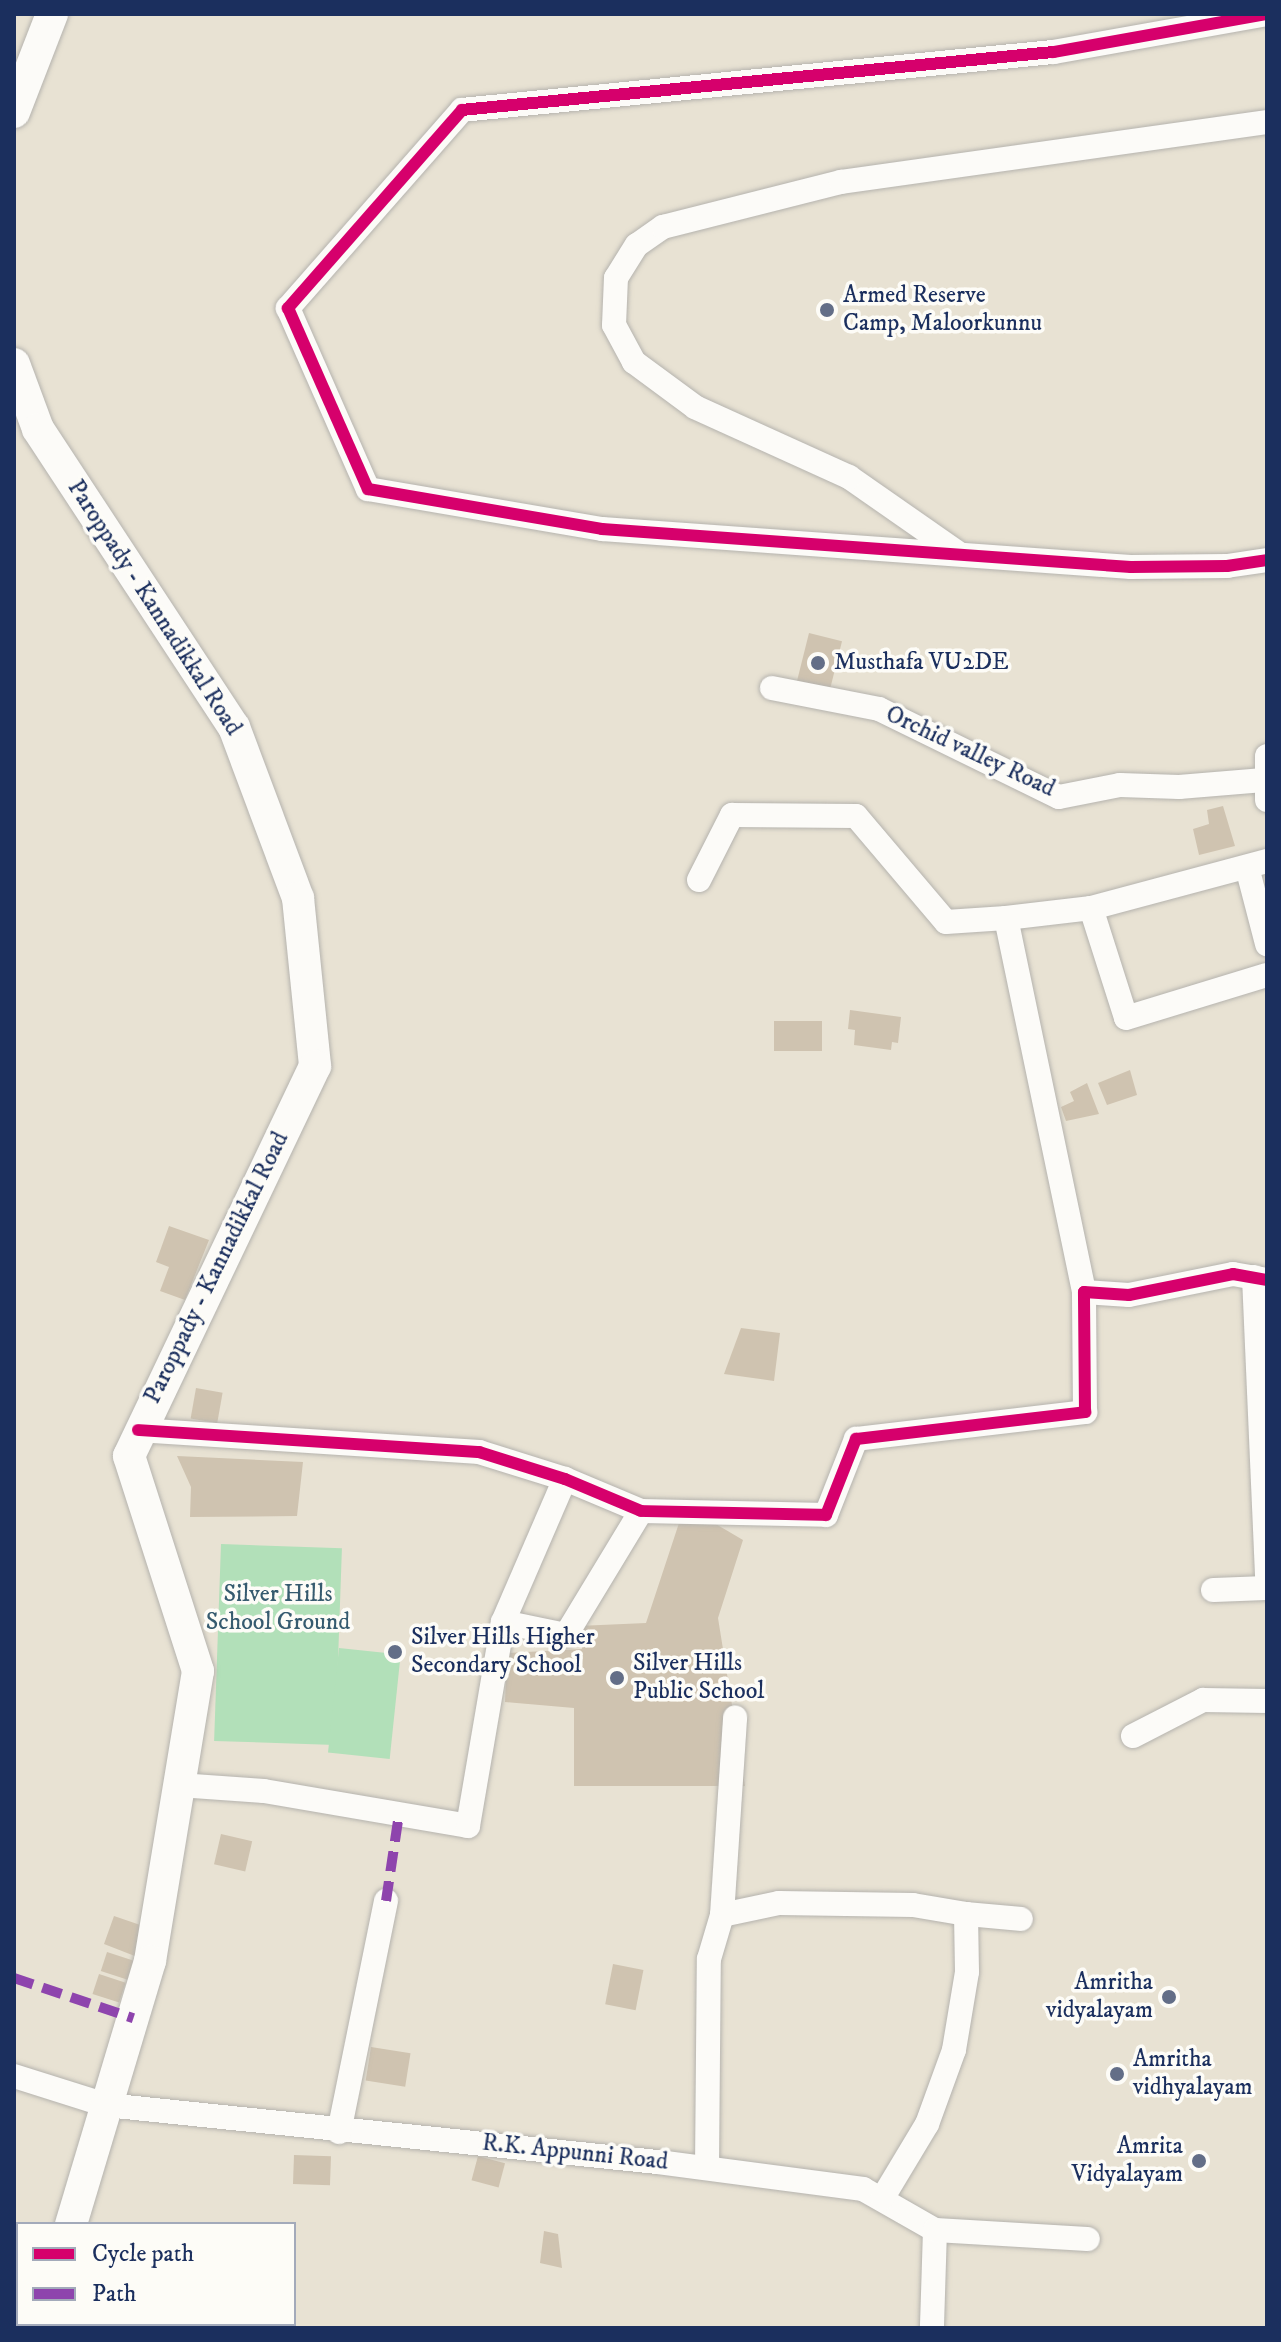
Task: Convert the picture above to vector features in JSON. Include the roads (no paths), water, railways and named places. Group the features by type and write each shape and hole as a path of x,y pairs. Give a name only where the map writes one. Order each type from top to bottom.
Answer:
{"main road":[{"path":"14,112 52,14"},
{"name":"Paroppady - Kannadikkal Road","path":"14,366 38,429 234,727 298,898 315,1066 138,1430 129,1456 198,1671 150,1961 72,2222"}],"street":[{"path":"1267,14 1053,52 462,110 288,308 368,489 602,529 1181,568 1267,560"},
{"path":"958,553 849,477 695,407 634,362 614,325 616,278 637,245 663,227 841,182 1267,122"},
{"name":"Orchid valley Road","path":"772,688 879,709 1059,797 1120,785 1179,787 1266,779"},
{"path":"699,880 732,815 856,816 946,922 1091,908 1257,864 1267,944"},
{"path":"1091,908 1126,1018 1267,975"},
{"path":"138,1430 479,1452 565,1479 641,1511 826,1515 856,1439 1085,1412 1084,1292 1006,918"},
{"path":"1084,1292 1129,1295 1233,1274 1260,1278 1267,1579"},
{"path":"179,1785 264,1791 468,1826 503,1622 565,1479"},
{"path":"503,1622 566,1635 641,1511"},
{"path":"1213,1590 1267,1588"},
{"path":"1133,1736 1203,1700 1267,1701"},
{"path":"707,2168 709,1959 722,1915 735,1717"},
{"path":"339,2132 386,1901"},
{"path":"722,1915 779,1903 913,1905 1021,1919"},
{"path":"882,2199 927,2124 954,2050 967,1972 966,1914"},
{"name":"R.K. Appunni Road","path":"14,2076 106,2105 339,2132 707,2168 863,2189 935,2230"},
{"path":"932,2328 935,2230 1088,2239"}],"place":[{"name":"Armed Reserve Camp, Maloorkunnu","path":"827,310"},
{"name":"Musthafa VU2DE","path":"818,663"},
{"name":"Silver Hills Higher Secondary School","path":"395,1652"},
{"name":"Silver Hills Public School","path":"617,1678"},
{"name":"Amritha vidyalayam","path":"1169,1997"},
{"name":"Amritha vidhyalayam","path":"1117,2074"},
{"name":"Amrita Vidyalayam","path":"1199,2161"}],"park label":[{"name":"Silver Hills School Ground","path":"278,1609"}]}
